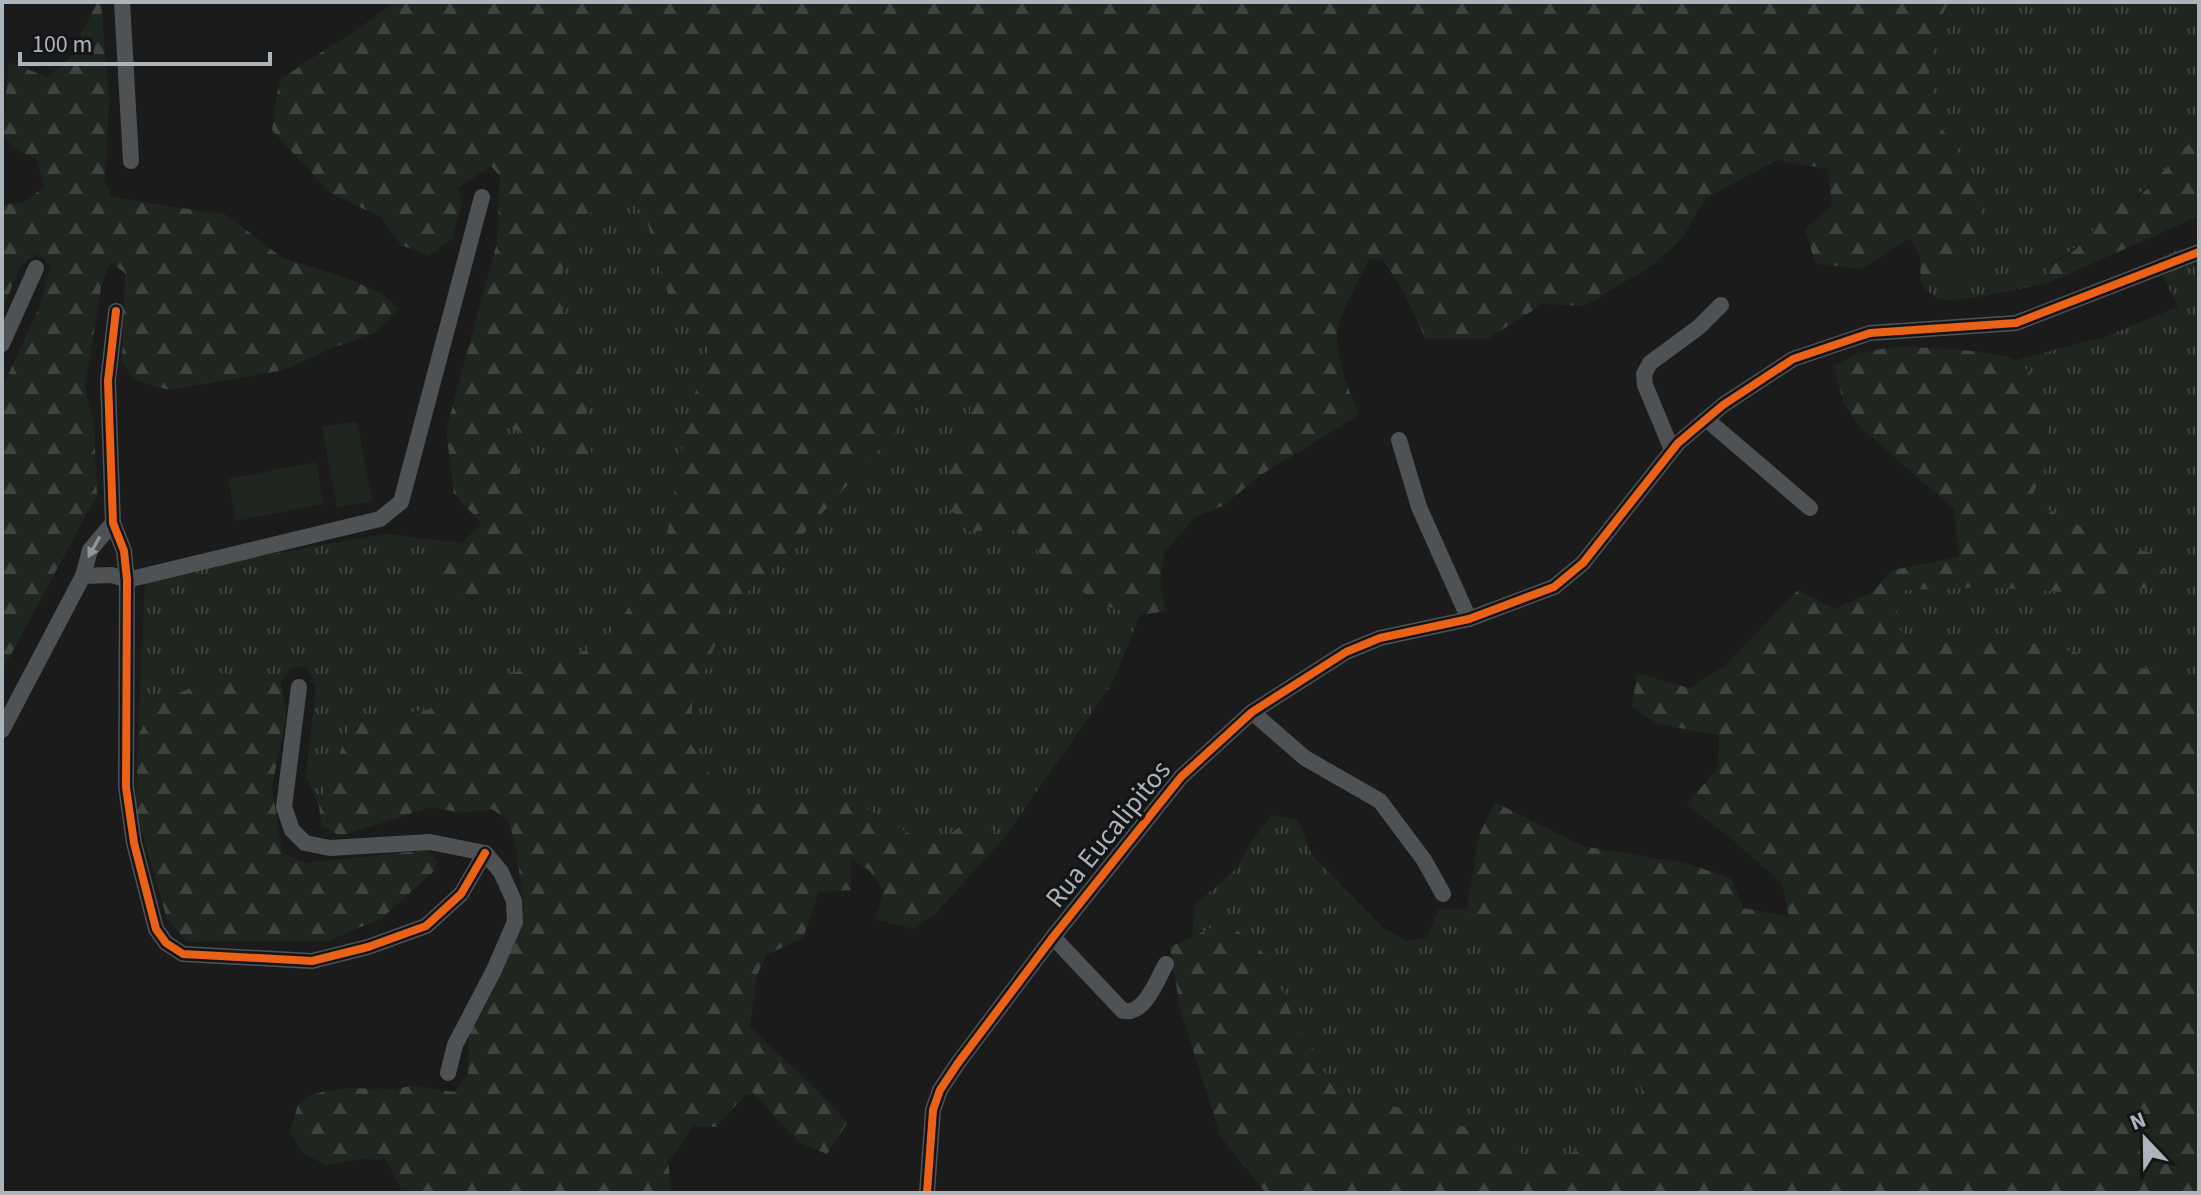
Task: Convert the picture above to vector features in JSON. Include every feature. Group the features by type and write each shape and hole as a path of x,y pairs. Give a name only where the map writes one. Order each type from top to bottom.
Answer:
{"street":[{"path":"122,2 131,161"},
{"path":"83,576 112,575 127,580 380,519 401,502 482,197"},
{"name":"Rua Eucalipitos","path":"927,1193 933,1110 940,1090 1053,937 1181,777 1252,712 1346,652 1380,638 1469,619 1554,587 1583,563 1672,450 1706,419 1793,359 1870,333 2016,323 2199,252"},
{"path":"2,344 36,268"},
{"path":"1672,450 1645,385 1644,374 1650,363 1699,327 1721,305"},
{"path":"116,311 108,381 113,523 124,551 127,580 126,787 134,843 156,929 166,943 183,954 312,961 368,947 426,926 461,894 485,853"},
{"path":"1706,419 1810,508"},
{"path":"1399,440 1419,507 1469,619"},
{"path":"2,730 83,576 90,550 113,523"},
{"path":"299,687 284,807 292,830 305,843 330,848 430,842 485,853 501,872 514,901 515,922 455,1045 448,1073"},
{"path":"1252,712 1305,758 1380,801 1424,860 1443,894"},
{"path":"1053,937 1123,1011 1130,1013 1140,1008 1166,964"}],"green space":[{"path":"97,2 101,2 109,102 105,179 111,197 227,215 281,257 354,281 382,294 398,309 377,332 329,349 284,370 169,390 133,379 122,361 125,273 110,262 101,288 85,387 94,426 97,495 2,671 2,388 38,310 51,265 38,254 21,265 2,310 2,205 24,202 44,187 37,159 15,149 2,134 9,62 47,77 69,59"},
{"path":"394,2 1949,2 1937,25 1929,75 1940,126 1966,164 1983,204 1975,240 1959,277 1921,284 1920,256 1910,238 1862,269 1815,263 1805,229 1832,205 1828,169 1777,160 1706,198 1682,238 1653,265 1584,306 1543,304 1487,339 1426,339 1401,287 1383,260 1370,258 1346,307 1337,335 1341,366 1359,415 1261,475 1224,505 1194,518 1164,553 1160,584 1166,611 1140,615 1097,604 1017,532 1007,528 970,532 942,499 953,463 972,433 970,405 915,400 891,437 767,574 730,607 692,704 691,744 727,801 779,805 809,794 858,803 906,832 936,844 972,818 1004,838 935,914 914,929 875,919 884,891 869,870 851,859 851,890 819,892 803,938 766,955 757,975 750,1026 847,1123 827,1154 800,1143 753,1093 744,1096 716,1127 694,1126 668,1162 672,1193 403,1193 386,1160 362,1159 325,1165 302,1152 290,1131 298,1105 308,1096 349,1088 397,1089 411,1086 455,1092 468,1074 469,1030 494,989 524,909 516,846 508,820 492,809 462,813 431,807 340,836 321,825 319,805 352,722 427,710 491,678 568,659 604,641 662,563 687,420 709,346 670,301 645,214 630,202 570,218 559,298 574,351 582,366 592,466 506,426 533,523 530,565 488,605 423,578 482,524 454,494 446,430 497,243 500,176 491,166 458,188 462,201 452,239 428,256 401,245 381,217 330,193 272,130 279,81"},
{"path":"1949,2 2199,2 2199,133 2110,220 2049,265 2050,282 1951,300 1935,297 1921,284 1959,277 1966,164 1940,126 1929,74 1937,25"},
{"path":"2199,133 2199,216 2050,282 2049,266 2076,249 2118,203 2138,198"},
{"path":"630,202 646,214 670,301 709,346 687,420 662,563 604,641 568,659 491,678 427,710 352,722 319,806 306,776 316,687 306,666 291,668 281,682 222,673 154,705 138,736 145,584 159,574 386,534 462,543 424,578 488,605 511,451 505,426 592,465 582,366 574,352 559,298 570,218"},
{"path":"2181,248 2194,265 2199,290 2199,681 2158,669 2127,668 2066,650 1993,634 1920,647 1893,625 1905,590 1985,587 2096,594 2162,557 2099,536 2029,500 2049,457 2037,384 2016,360 2104,337 2178,307 2155,260"},
{"path":"1900,346 1978,352 2016,360 2032,377 2038,389 2048,431 2048,461 2030,500 2099,536 2162,557 2164,586 2096,594 1985,587 1905,590 1893,624 1920,647 1993,634 2066,650 2127,668 2158,669 2199,681 2199,1193 1266,1193 1221,1137 1180,1009 1170,947 1226,921 1269,958 1291,1013 1334,1089 1497,1136 1529,1157 1558,1159 1610,1136 1643,1096 1628,1052 1587,1008 1518,973 1478,933 1467,909 1479,835 1495,802 1582,846 1688,864 1731,878 1743,908 1789,917 1782,883 1726,834 1686,805 1718,768 1719,735 1658,724 1632,707 1637,673 1689,688 1726,665 1798,590 1834,609 1873,592 1892,570 1959,557 1954,509 1859,426 1843,401 1834,366 1858,353"},
{"path":"915,400 970,404 972,433 953,463 1007,528 1017,532 1097,604 1140,615 1112,684 1004,838 972,818 936,844 906,832 858,803 809,794 779,805 727,801 691,744 692,704 730,607 767,574 891,437"},
{"path":"357,421 372,501 337,507 322,427"},
{"path":"316,462 324,504 236,521 228,479"},
{"path":"222,673 281,682 286,717 272,786 282,853 306,863 428,850 437,861 434,871 382,918 328,941 187,942 167,919 136,811 138,736 154,705"},
{"path":"1272,815 1298,820 1312,855 1383,928 1408,941 1428,937 1438,909 1467,909 1478,933 1518,973 1587,1008 1628,1052 1643,1097 1610,1136 1558,1159 1529,1157 1497,1136 1334,1089 1291,1013 1268,958 1192,937 1195,905 1237,868 1251,842"}],"cycle path":[{"path":"927,1193 933,1110 940,1090 958,1063 1053,937 1181,777 1252,712 1346,652 1380,638 1469,619 1554,587 1583,563 1678,443 1723,405 1793,359 1870,333 2016,323 2199,252"},
{"path":"116,311 108,381 113,523 124,551 127,580 126,787 134,843 156,929 166,943 183,954 312,961 368,947 426,926 461,894 485,853"}]}
